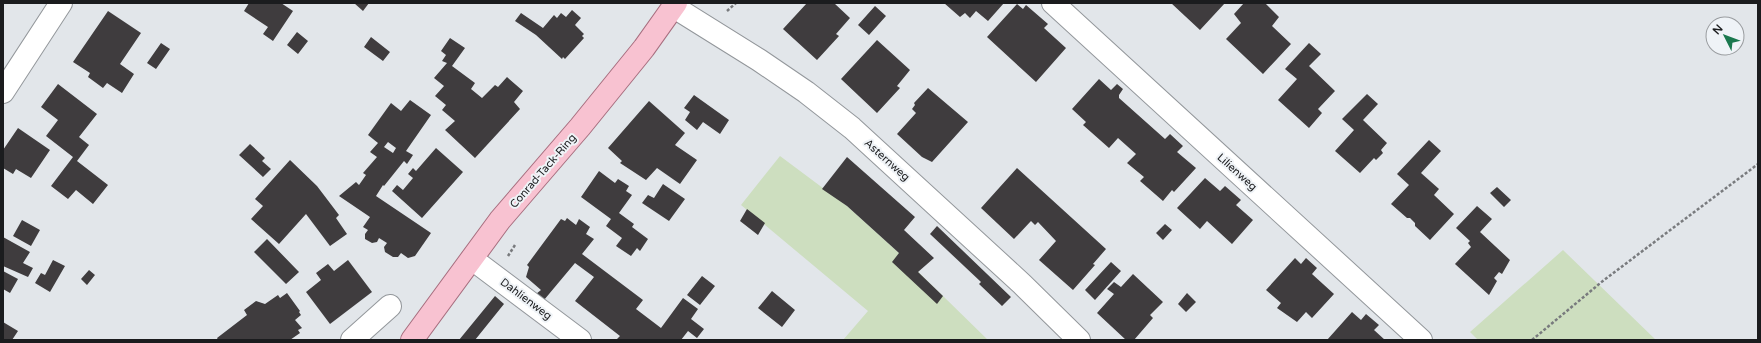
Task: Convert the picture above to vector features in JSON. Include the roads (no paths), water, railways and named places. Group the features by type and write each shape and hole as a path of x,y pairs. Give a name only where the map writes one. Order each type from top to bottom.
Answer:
{"main road":[{"name":"Conrad-Tack-Ring","path":"412,340 500,220 580,127 640,53 675,5"}],"street":[{"path":"3,92 61,3"},
{"name":"Lilienweg","path":"1053,3 1422,340"},
{"name":"Asternweg","path":"675,5 806,92 852,128 1022,284 1079,340"},
{"name":"Dahlienweg","path":"472,259 580,340"},
{"path":"352,340 390,306"}]}
